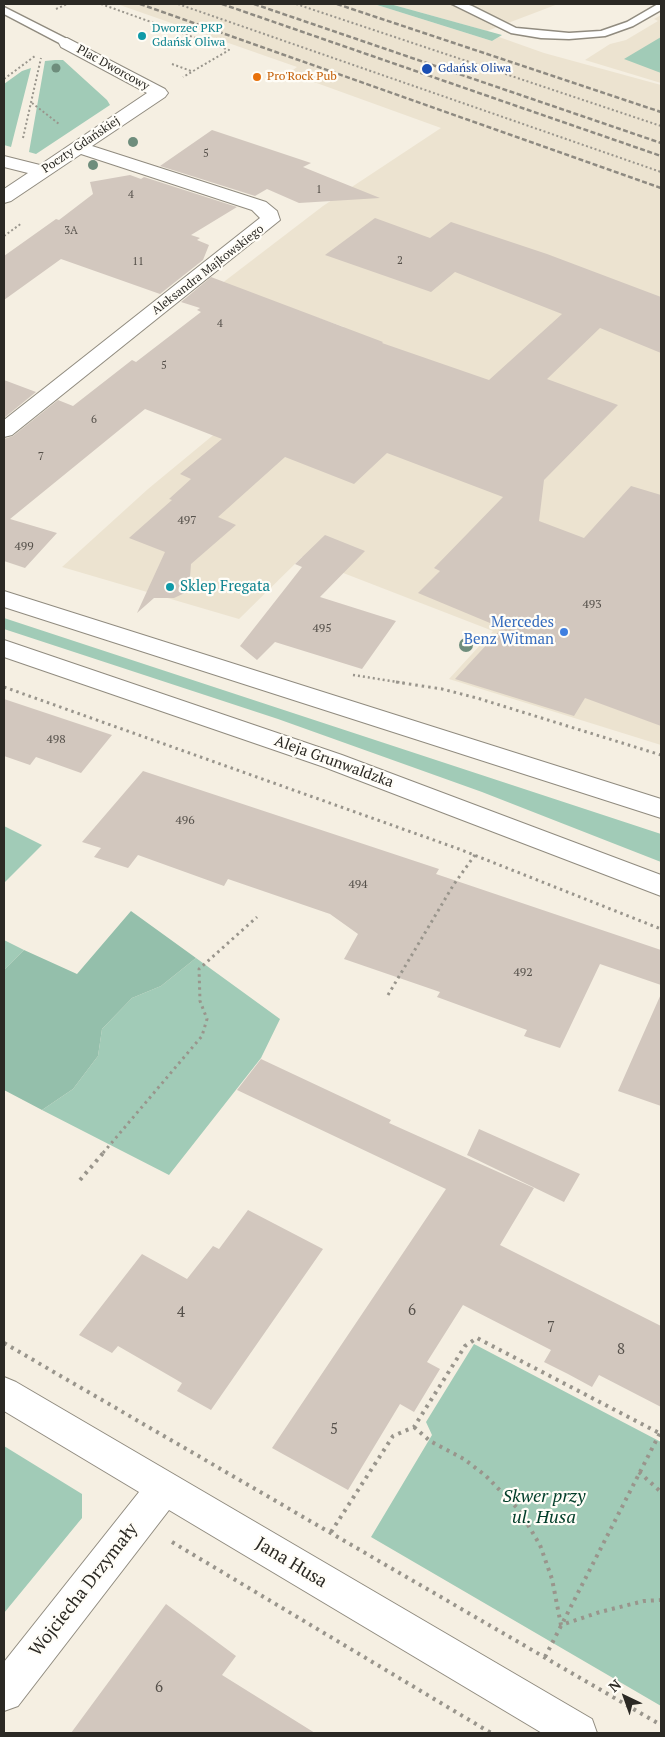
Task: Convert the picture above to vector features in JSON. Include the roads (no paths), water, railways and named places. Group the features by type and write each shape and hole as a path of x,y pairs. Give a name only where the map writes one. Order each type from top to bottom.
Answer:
{"street":[{"name":"Plac Dworcowy","path":"67,43 159,93"},
{"name":"Poczty Gdańskiej","path":"4,197 159,93"},
{"name":"Aleksandra Majkowskiego","path":"4,430 270,220 270,215 259,206 78,147"},
{"path":"4,161 42,171"},
{"path":"4,599 661,809"},
{"name":"Aleja Grunwaldzka","path":"4,648 333,761 661,886"},
{"name":"Jana Husa","path":"4,1393 578,1733"},
{"name":"Wojciecha Drzymały","path":"4,1692 164,1488"}],"lane":[{"path":"457,4 469,8 495,23 514,30 541,35 569,36 607,32 630,24 661,6"},
{"path":"4,10 67,43"}],"railway":[{"path":"140,4 661,188"},
{"path":"222,4 661,156"},
{"path":"254,4 661,143"},
{"path":"337,4 661,112"}],"place":[{"name":"Dworzec PKP Gdańsk Oliwa","path":"142,36"},
{"name":"Gdańsk Oliwa","path":"427,69"},
{"name":"Pro'Rock Pub","path":"257,77"},
{"name":"Sklep Fregata","path":"170,587"},
{"name":"Mercedes Benz Witman","path":"564,632"}],"park label":[{"name":"Skwer przy ul. Husa","path":"544,1507"}]}
